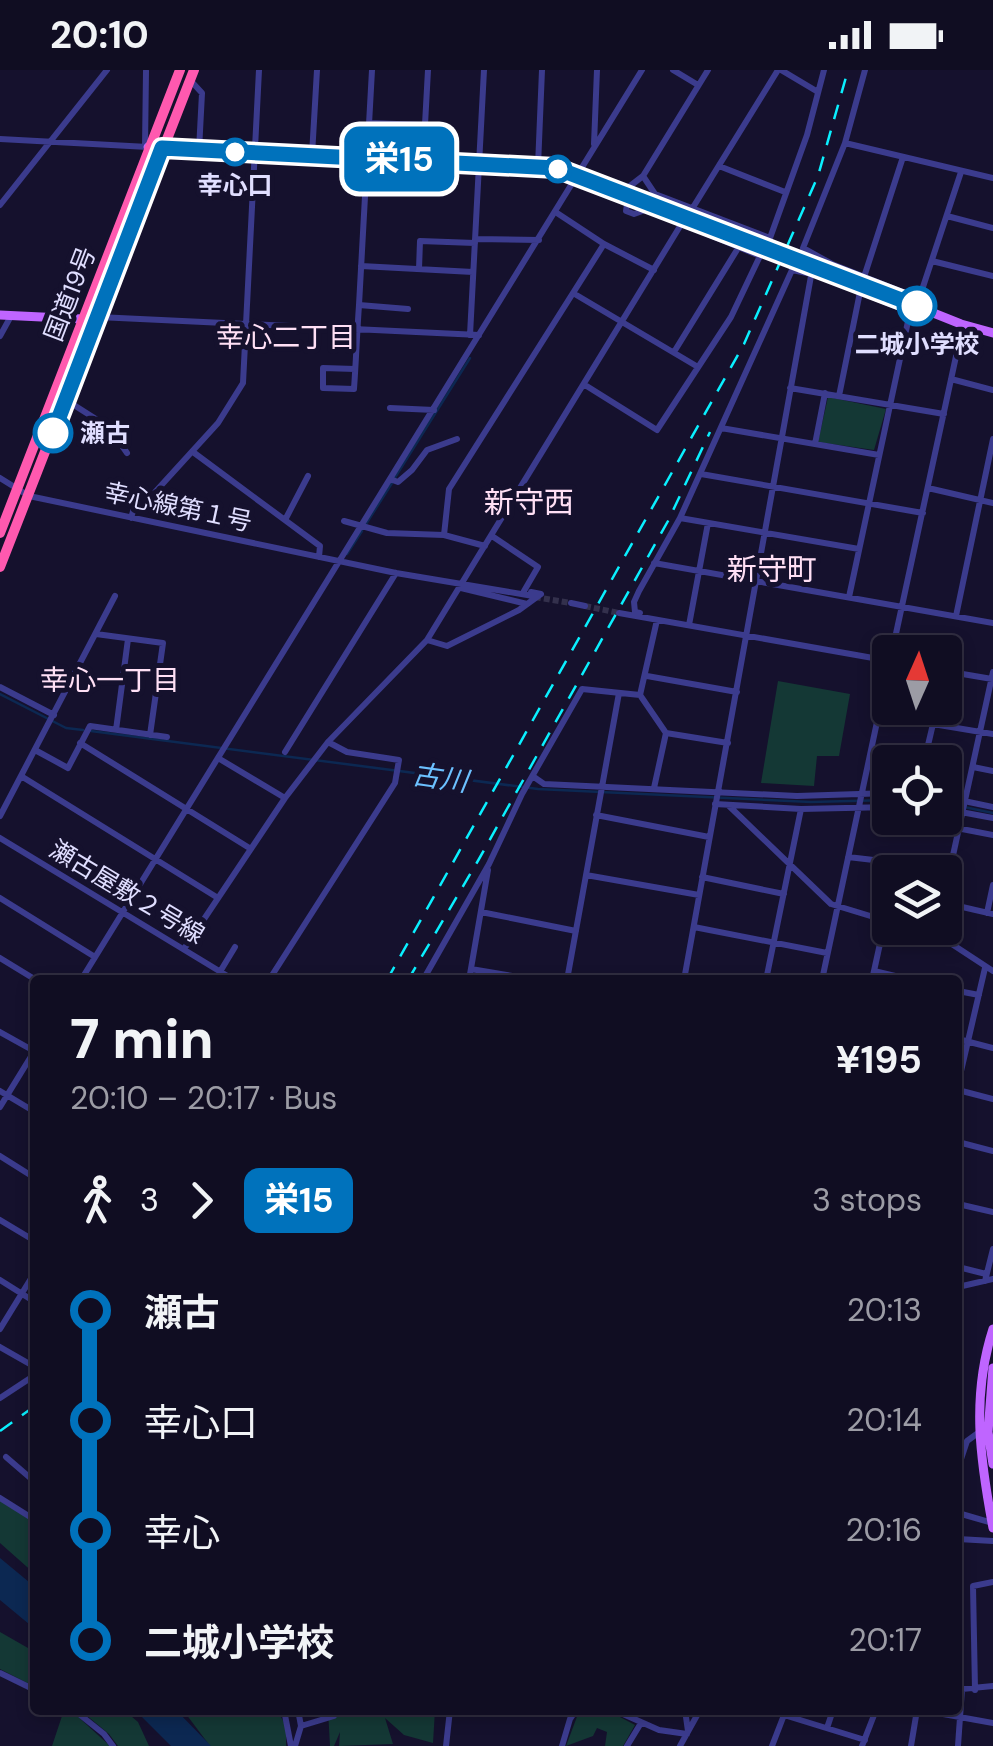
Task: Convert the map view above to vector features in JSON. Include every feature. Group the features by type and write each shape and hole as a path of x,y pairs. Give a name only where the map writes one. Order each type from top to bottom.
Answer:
{"highway":[{"name":"国道19号","path":"0,532 146,147 180,70"},
{"name":"国道19号","path":"0,567 192,75"}],"main road":[{"path":"146,147 538,166 578,174 767,247"},
{"path":"793,257 913,309 993,333"},
{"path":"5,315 98,317"},
{"path":"993,1329 982,1376 978,1433 993,1524"},
{"path":"993,1368 988,1432 993,1462"}],"street":[{"path":"0,205 107,70"},
{"path":"131,518 134,508 146,502 193,452 242,388 258,70"},
{"path":"312,155 317,70"},
{"path":"356,369 324,368 323,388 354,389 356,369 372,70"},
{"path":"423,161 428,70"},
{"path":"470,335 484,70"},
{"path":"538,166 542,70"},
{"path":"594,148 598,70"},
{"path":"84,975 224,742 642,70"},
{"path":"673,70 698,85"},
{"path":"585,385 657,430 731,317 760,256 648,209 634,214 626,211 630,186 643,176 708,70"},
{"path":"692,209 780,70 818,92"},
{"path":"643,176 654,194 770,238 807,135 824,70"},
{"path":"865,70 846,142 803,248 910,295 913,309"},
{"path":"0,138 146,147 146,71"},
{"path":"192,75 202,93 199,150"},
{"path":"369,123 425,126"},
{"path":"846,142 993,178"},
{"path":"864,277 903,157"},
{"path":"719,166 785,192"},
{"path":"849,597 913,309 961,172"},
{"path":"557,212 604,244 654,270"},
{"path":"946,216 993,228"},
{"path":"184,950 308,767 427,640 682,222"},
{"path":"419,269 420,240 539,240"},
{"path":"444,535 449,490 604,244"},
{"path":"674,352 740,245"},
{"path":"932,261 993,276"},
{"path":"361,266 474,272"},
{"path":"657,620 652,615 634,612 634,602 701,474 792,270 913,309"},
{"path":"685,975 811,276"},
{"path":"838,396 860,292"},
{"path":"573,293 698,367"},
{"path":"359,305 408,308"},
{"path":"0,336 5,315"},
{"path":"98,317 480,336"},
{"path":"896,635 962,324"},
{"path":"951,379 993,390"},
{"path":"790,388 944,414"},
{"path":"814,444 825,393"},
{"path":"66,400 110,428 127,453"},
{"path":"390,408 434,410"},
{"path":"721,428 879,455"},
{"path":"390,480 398,482 427,450 456,440"},
{"path":"956,616 993,440"},
{"path":"193,452 320,546 318,557"},
{"path":"701,474 923,513"},
{"path":"286,520 308,476"},
{"path":"0,478 29,496"},
{"path":"928,488 993,504"},
{"name":"幸心線第１号","path":"29,496 461,584"},
{"path":"680,518 859,550"},
{"path":"344,520 386,533 444,535 484,546"},
{"path":"689,626 708,523"},
{"path":"492,535 538,567 524,591"},
{"path":"654,563 993,623"},
{"path":"285,752 396,573"},
{"path":"427,640 447,646 541,594 461,584"},
{"path":"461,584 534,596"},
{"path":"461,584 528,604"},
{"path":"0,816 115,596"},
{"path":"570,603 585,606"},
{"path":"620,613 872,659"},
{"path":"640,696 657,620"},
{"path":"96,634 163,644 150,735"},
{"path":"116,730 128,638"},
{"path":"962,673 992,677 962,817"},
{"path":"647,676 737,692"},
{"path":"0,688 52,719"},
{"path":"426,975 582,689 640,696 666,733 728,743"},
{"path":"568,975 620,693"},
{"path":"823,975 876,725"},
{"path":"939,725 993,734"},
{"path":"35,750 68,768 90,726 168,738"},
{"path":"654,788 666,733"},
{"path":"82,739 251,849"},
{"path":"272,975 395,783 399,760 348,752 328,742"},
{"path":"219,755 285,798"},
{"path":"973,768 993,771"},
{"path":"22,776 218,898"},
{"path":"532,779 544,784 872,803"},
{"path":"715,804 801,809 872,797"},
{"path":"962,800 993,806"},
{"path":"728,806 837,907 872,917"},
{"path":"767,975 801,809"},
{"path":"963,812 993,818"},
{"path":"596,815 710,837"},
{"path":"962,827 993,835"},
{"name":"瀬古屋敷２号線","path":"0,838 225,975"},
{"path":"848,856 872,859"},
{"path":"470,975 489,864"},
{"path":"586,875 699,895"},
{"path":"702,877 784,894"},
{"path":"962,907 990,914 993,885"},
{"path":"0,898 95,956"},
{"path":"481,912 576,931"},
{"path":"694,926 827,954"},
{"path":"873,975 881,945"},
{"path":"956,945 989,969 978,996 962,1069"},
{"path":"218,975 234,947"},
{"path":"0,958 30,976"},
{"path":"471,969 506,975"},
{"path":"962,991 978,996"},
{"path":"0,1032 30,1048"},
{"path":"962,1040 993,1048"},
{"path":"0,1107 4,1093 30,1058"},
{"path":"962,1088 993,1099"},
{"path":"4,1093 30,1109"},
{"path":"962,1143 993,1151"},
{"path":"0,1156 30,1175"},
{"path":"962,1205 993,1212"},
{"path":"0,1220 30,1238"},
{"path":"988,1278 993,1249"},
{"path":"962,1269 988,1278"},
{"path":"962,1286 988,1278"},
{"path":"0,1280 30,1299"},
{"path":"0,1329 30,1280"},
{"path":"0,1347 30,1365"},
{"path":"0,1398 30,1378"},
{"path":"962,1454 966,1441 978,1433"},
{"path":"6,1457 30,1478"},
{"path":"0,1498 30,1517"},
{"path":"962,1513 993,1524"},
{"path":"962,1539 993,1541"},
{"path":"976,1690 972,1586 993,1582"},
{"path":"0,1673 30,1688"},
{"path":"962,1689 993,1686"},
{"path":"80,1715 113,1746"},
{"path":"285,1715 293,1746"},
{"path":"293,1746 301,1726 299,1715"},
{"path":"301,1726 334,1715"},
{"path":"446,1746 449,1715"},
{"path":"562,1746 573,1715"},
{"path":"623,1715 640,1724 688,1733"},
{"path":"685,1715 688,1733"},
{"path":"680,1746 697,1715"},
{"path":"827,1728 831,1715"},
{"path":"772,1746 784,1716 864,1743 874,1715"},
{"path":"911,1746 918,1715"},
{"path":"948,1715 993,1723"},
{"path":"958,1746 960,1717"},
{"path":"627,1746 640,1724"}],"green space":[{"path":"828,397 886,409 874,450 818,442"},
{"path":"778,681 850,694 839,756 817,756 814,786 761,783"},
{"path":"0,1497 30,1519 30,1570 0,1543"},
{"path":"0,1632 30,1649 30,1684 0,1669"},
{"path":"62,1715 76,1715 110,1746 52,1746"},
{"path":"86,1715 130,1715 138,1722 149,1746 118,1746"},
{"path":"187,1715 280,1715 286,1726 286,1746 210,1746"},
{"path":"328,1715 435,1715 433,1743 404,1735 385,1718 393,1744 339,1746 340,1732 334,1746 330,1746"},
{"path":"578,1715 616,1715 635,1725 623,1746 605,1746 607,1732 597,1728 593,1736 566,1746"}],"water":[{"path":"0,1558 30,1583 30,1625 0,1600"},
{"path":"140,1715 181,1715 211,1746 171,1746"}],"waterway":[{"path":"394,479 470,358"},
{"path":"366,524 392,483"},
{"path":"347,554 362,531"},
{"name":"古川","path":"0,694 66,728 83,730"},
{"name":"古川","path":"91,731 538,789 811,802 872,800"},
{"name":"古川","path":"962,807 993,813"}],"tunnel":[{"path":"767,247 793,257"},
{"path":"535,597 571,603"},
{"path":"585,606 619,613"}],"railway":[{"path":"390,975 744,344 818,176 848,70"},
{"path":"411,975 668,521 710,432"},
{"path":"0,1431 30,1410"}],"bus line":[{"name":"栄15","path":"53,433 162,148 556,168 917,306"}],"place":[{"name":"幸心口","path":"235,152"},
{"name":"二城小学校","path":"917,306"},
{"name":"瀬古","path":"53,433"}],"district":[{"name":"幸心二丁目","path":"286,337"},
{"name":"新守西","path":"529,502"},
{"name":"新守町","path":"772,569"},
{"name":"幸心一丁目","path":"110,680"}]}
